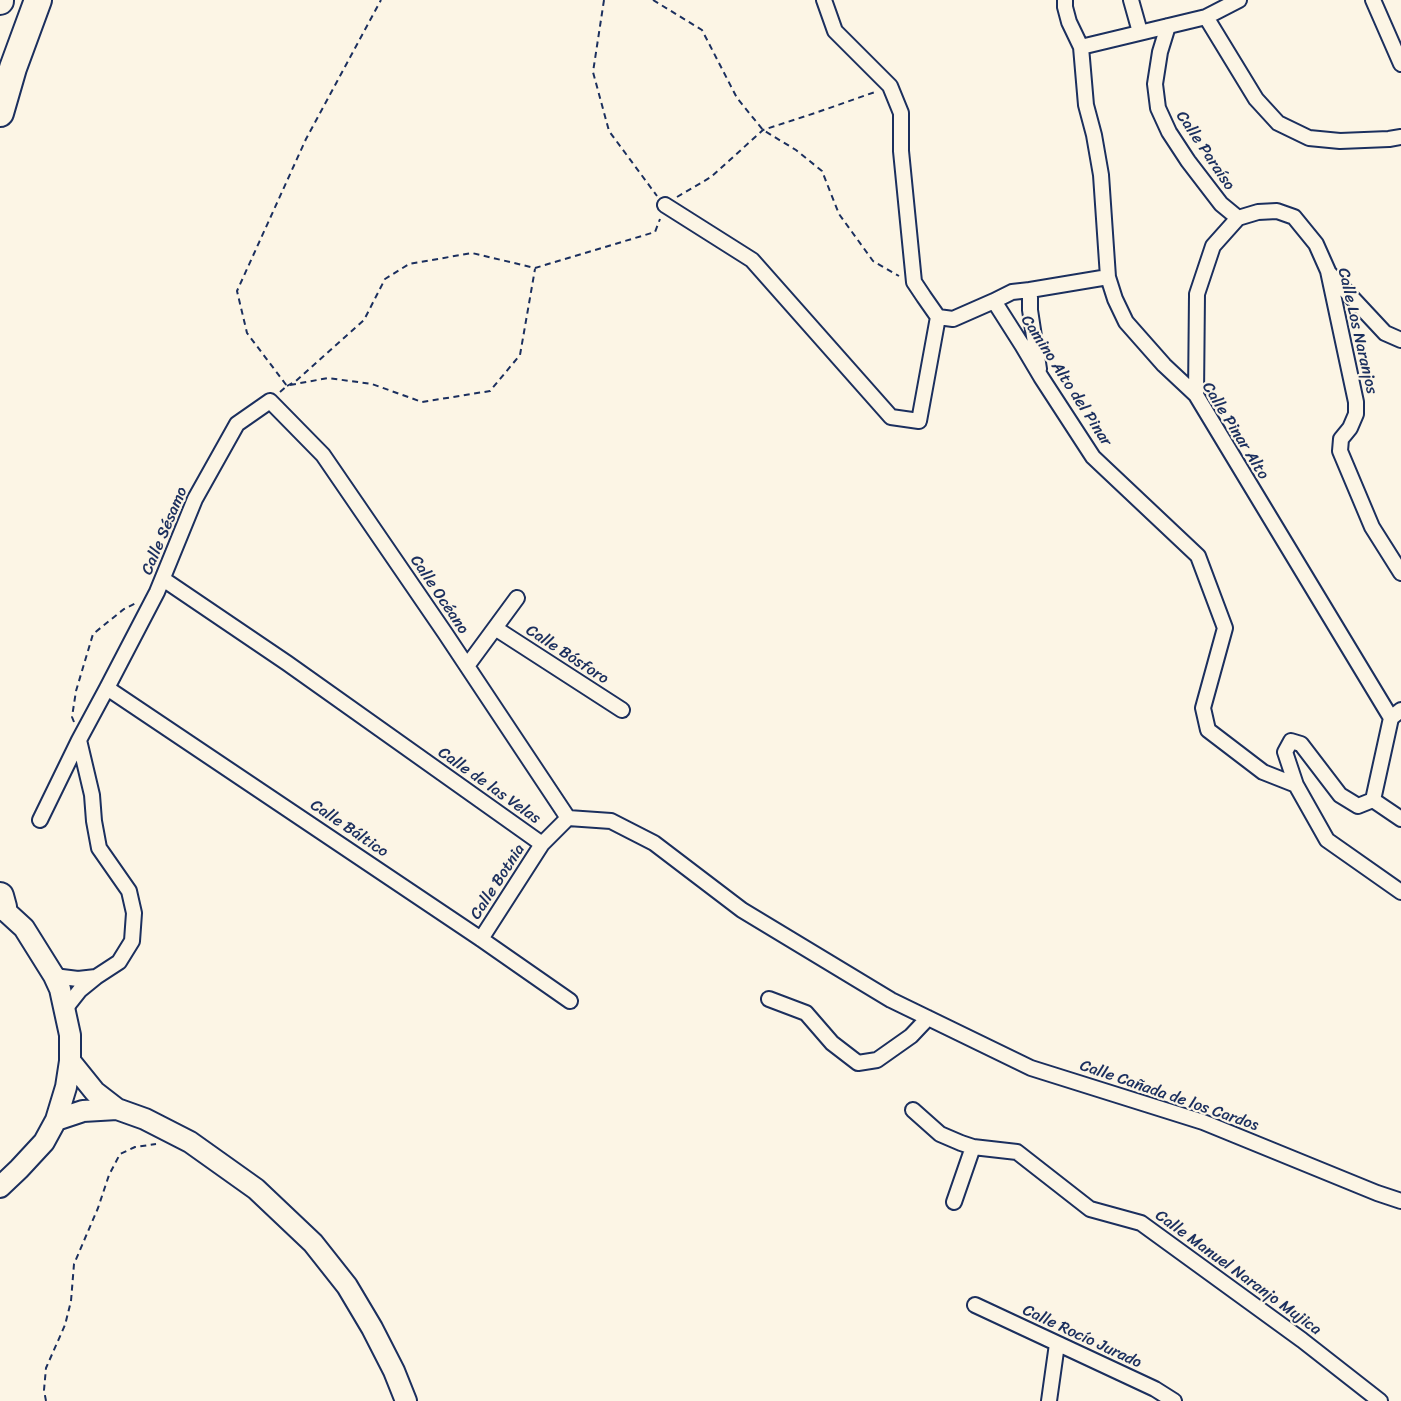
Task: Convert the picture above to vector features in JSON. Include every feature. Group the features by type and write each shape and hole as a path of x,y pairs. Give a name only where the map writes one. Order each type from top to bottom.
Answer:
{"highway":[{"path":"0,113 13,68 38,0"}],"main road":[{"path":"0,1187 44,1142 56,1120 66,1088 70,1060 70,1035 65,1009 54,976 24,928 1,903"},
{"path":"70,1060 95,1092 117,1109 145,1119 190,1142 256,1189 312,1243 347,1286 372,1328 406,1401"},
{"path":"56,1120 83,1111 117,1109"}],"street":[{"path":"664,205 752,260 891,417 919,421 938,317 914,282 901,151 901,113 890,86 835,32 824,0"},
{"path":"1065,0 1069,22 1081,47 1206,17 1239,0"},
{"path":"1131,0 1140,32"},
{"path":"1373,0 1401,64"},
{"path":"1206,17 1256,99 1278,123 1309,138 1340,141 1401,137"},
{"name":"Calle Paraíso","path":"1168,26 1160,52 1155,84 1158,108 1169,132 1188,160 1221,204 1238,218"},
{"name":"Calle Pinar Alto","path":"1081,47 1086,105 1101,175 1108,277 1115,299 1126,322 1196,395 1396,714"},
{"name":"Calle Los Naranjos","path":"1238,218 1258,212 1277,210 1294,217 1316,244 1328,272 1356,402 1356,414 1350,428 1341,439 1340,451 1372,527 1401,573"},
{"path":"1196,395 1197,294 1213,246 1238,218"},
{"path":"1328,272 1385,333 1401,340"},
{"path":"938,317 953,319 1012,292 1108,277"},
{"path":"1030,290 1030,310 1041,377"},
{"name":"Camino Alto del Pinar","path":"994,301 1093,457 1198,556 1225,628 1203,708 1208,730 1263,772 1296,785"},
{"name":"Calle Sésamo","path":"40,820 79,740 157,592 195,499 237,424 270,401"},
{"name":"Calle Océano","path":"270,401 323,455 568,818"},
{"name":"Calle de las Velas","path":"163,579 287,663 542,844 568,818 611,821 654,843 742,910 891,1000 928,1018"},
{"path":"467,666 517,598"},
{"name":"Calle Bósforo","path":"495,628 622,710"},
{"name":"Calle Báltico","path":"108,688 570,1001"},
{"path":"1373,800 1396,714"},
{"path":"65,1009 80,990 119,962 132,941 134,914 129,891 99,848 92,795 79,740"},
{"path":"1373,800 1358,806 1340,795 1301,744 1291,741 1285,753 1296,785 1328,840 1401,892"},
{"path":"1373,800 1401,819"},
{"name":"Calle Botnia","path":"481,939 542,844"},
{"path":"54,976 78,979 96,977"},
{"path":"769,999 806,1013 832,1043 858,1063 877,1060 912,1036 928,1018"},
{"name":"Calle Cañada de los Cardos","path":"928,1018 1031,1068 1203,1122 1401,1201"},
{"name":"Calle Manuel Naranjo Mujica","path":"913,1110 940,1134 973,1148 1017,1152 1090,1209 1141,1222 1302,1340 1380,1401"},
{"path":"954,1202 973,1148"},
{"name":"Calle Rocío Jurado","path":"975,1305 1155,1389 1174,1401"},
{"path":"1049,1401 1057,1344"}],"path":[{"path":"287,386 247,333 237,291 306,139 381,0"},
{"path":"604,0 593,72 609,131 664,205"},
{"path":"653,0 702,30 737,98 763,130 796,150 822,171 839,214 873,261 898,275"},
{"path":"270,401 296,381 364,320 385,279 409,264 472,253 535,268 655,232 664,205 711,177 763,130 890,86"},
{"path":"287,386 328,378 372,384 422,402 490,391 520,355 535,268"},
{"path":"79,740 72,717 76,691 93,634 124,609 157,592"},
{"path":"46,1401 44,1390 46,1368 65,1325 71,1301 74,1264 98,1208 109,1175 120,1154 135,1147 168,1142 181,1137"}]}
